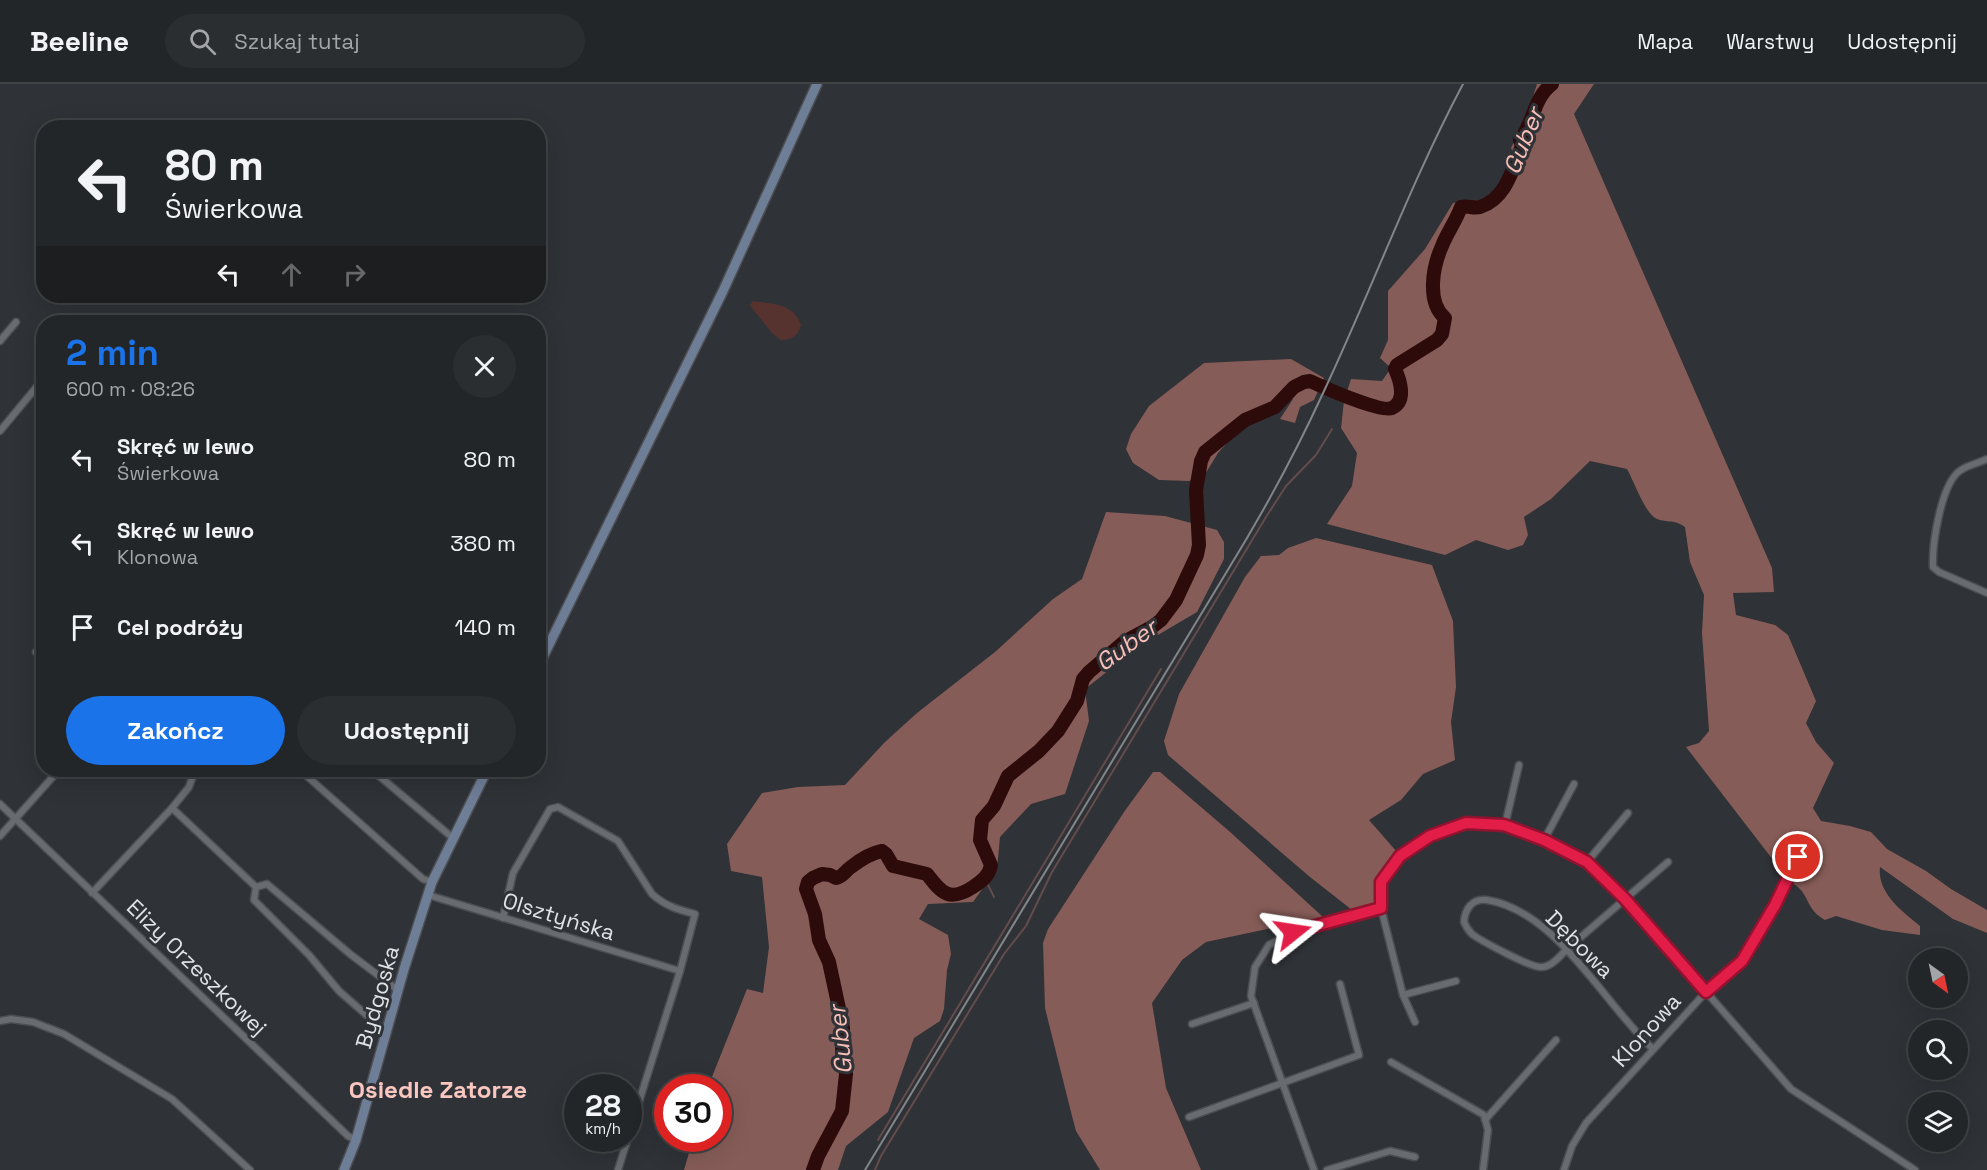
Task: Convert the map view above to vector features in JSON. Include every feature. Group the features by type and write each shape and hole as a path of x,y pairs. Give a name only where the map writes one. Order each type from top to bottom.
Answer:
{"main road":[{"path":"546,651 723,291 817,84"},
{"name":"Bydgoska","path":"347,1169 432,882 484,777"}],"street":[{"path":"0,341 16,322"},
{"path":"0,430 36,387"},
{"path":"1987,459 1960,470 1953,479 1943,501 1932,556 1933,567 1939,572 1987,593"},
{"path":"1504,825 1519,765"},
{"path":"0,836 53,777"},
{"path":"92,892 172,808 189,787 193,777"},
{"path":"308,777 423,879 432,882"},
{"path":"380,777 453,838"},
{"path":"1544,840 1574,784"},
{"name":"Elizy Orzeszkowej","path":"0,804 348,1136 356,1140"},
{"path":"503,918 513,873 550,809 558,807 618,841 652,894 659,901 672,908 695,914 642,1093"},
{"path":"172,808 256,887"},
{"path":"1587,862 1628,813"},
{"path":"1415,1022 1403,995 1381,908 1381,882 1400,856 1430,836 1466,823 1504,825 1544,840 1587,862 1625,899 1791,1089 1916,1170"},
{"name":"Klonowa","path":"1564,1170 1572,1146 1586,1123 1706,992 1742,961 1775,905 1798,857"},
{"path":"1567,950 1668,862"},
{"path":"256,887 267,884 399,992"},
{"path":"256,887 254,900 309,955 339,991 387,1033"},
{"name":"Olsztyńska","path":"428,895 680,971"},
{"name":"Dębowa","path":"1567,950 1545,967 1528,963 1472,933 1464,922 1468,908 1483,900 1505,904 1526,916 1567,950 1653,1049"},
{"path":"1314,1170 1251,996 1255,967 1269,945 1293,932 1381,908"},
{"path":"1403,995 1456,981"},
{"path":"1189,1117 1359,1055 1340,984"},
{"path":"1192,1024 1254,1003"},
{"path":"0,1021 11,1019 33,1022 64,1034 172,1100 250,1170"},
{"path":"1485,1120 1556,1040"},
{"path":"1391,1062 1484,1115 1488,1130 1483,1170"},
{"path":"1327,1170 1390,1151 1415,1157"},
{"path":"618,1170 624,1152"}],"shaded area":[{"path":"1537,84 1594,84 1574,114 1772,568 1774,592 1733,593 1736,615 1775,625 1788,635 1816,701 1806,723 1816,742 1834,763 1813,808 1821,821 1871,832 1887,849 1987,910 1987,933 1953,919 1880,867 1882,885 1892,901 1920,926 1920,935 1882,930 1836,916 1825,920 1818,916 1797,886 1790,882 1686,747 1699,743 1709,731 1702,633 1704,595 1690,562 1685,527 1678,523 1657,519 1648,511 1627,469 1590,461 1551,499 1524,517 1528,535 1523,545 1508,550 1476,540 1445,555 1327,524 1352,486 1357,453 1341,428 1344,401 1351,379 1382,381 1391,368 1380,358 1388,340 1388,291 1425,249 1453,203 1484,200 1498,189 1514,155 1511,148 1526,118"},
{"path":"753,301 775,304 793,312 801,325 796,335 781,340 772,333 751,307"},
{"path":"1291,359 1324,378 1314,400 1300,407 1295,423 1280,419 1293,399 1249,418 1218,453 1204,476 1189,481 1159,480 1133,463 1126,449 1131,434 1149,406 1204,363"},
{"path":"1106,512 1165,516 1217,530 1224,542 1224,559 1197,612 1141,645 1085,689 1089,721 1065,794 1031,804 1000,837 997,869 973,902 928,904 919,919 948,935 951,954 947,970 944,1009 940,1021 914,1038 888,1112 846,1146 838,1170 684,1170 689,1152 732,1152 732,1074 713,1074 747,989 763,993 769,947 762,877 731,871 727,844 762,793 798,787 845,785 885,742 917,713 995,652 1053,599 1082,579"},
{"path":"1316,538 1432,565 1453,621 1456,687 1451,722 1455,760 1423,774 1401,800 1369,820 1397,852 1378,882 1377,905 1352,910 1310,877 1168,755 1164,741 1179,694 1245,577 1261,556 1279,555 1288,548"},
{"path":"1153,772 1160,772 1323,917 1206,942 1182,960 1152,1003 1166,1088 1201,1170 1100,1170 1076,1131 1072,1116 1045,1008 1043,943 1048,929 1124,812"}],"waterway":[{"name":"Guber","path":"813,1170 842,1111 846,1074 842,1052 843,1028 829,962 819,940 815,914 806,889 808,882 822,874 836,878 862,859 882,851 893,866 927,874 937,887 947,894 965,892 985,878 991,865 980,840 982,820 994,806 1008,776 1039,751 1058,731 1077,701 1083,679 1089,672 1124,642 1161,620 1176,600 1197,555 1199,545 1196,490 1201,461 1205,452 1245,420 1275,407 1294,387 1304,382 1310,381 1376,407 1386,409 1397,405 1401,395 1395,369 1397,365 1437,340 1442,334 1445,318 1435,303 1433,284 1436,263 1444,241 1461,207 1480,207 1489,203 1502,190 1512,173 1522,146 1520,140 1537,103 1552,84"},
{"path":"875,1170 881,1156 1004,954 1026,926 1052,872 1266,517 1286,486 1316,455 1332,429"},
{"path":"1140,632 1147,644"},
{"path":"878,1140 1161,669"},
{"path":"985,879 994,897"}],"railway":[{"path":"865,1170 1267,503 1342,353 1408,198 1463,84"}],"district":[{"name":"Osiedle Zatorze","path":"438,1089"}],"route":[{"path":"1293,932 1381,908 1381,882 1400,856 1430,836 1466,823 1504,825 1544,840 1587,862 1625,899 1706,992 1742,961 1759,935 1798,857"}]}
